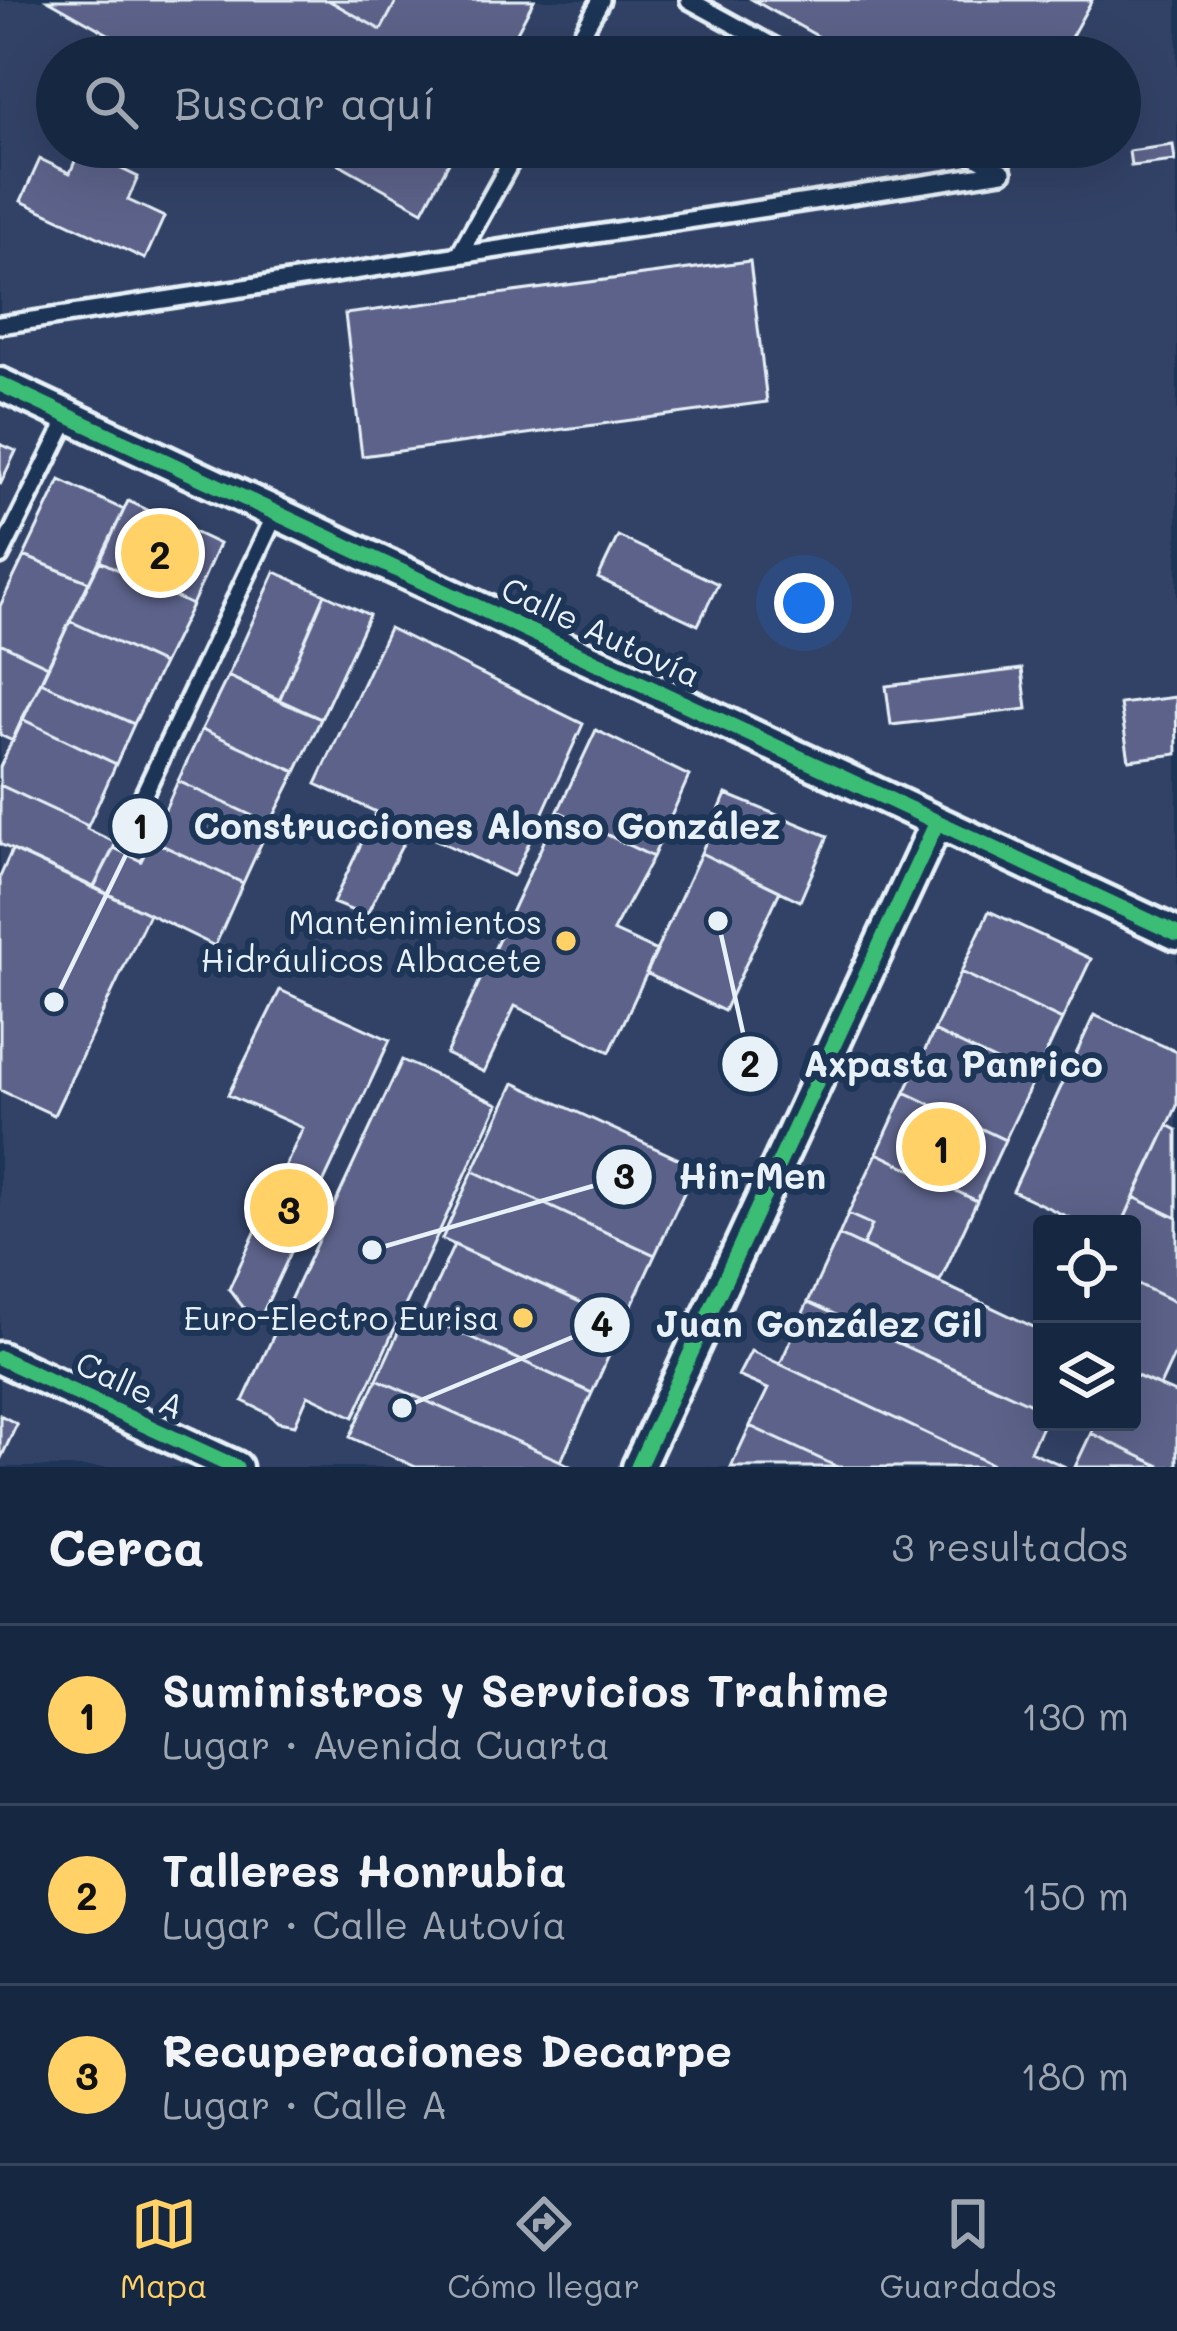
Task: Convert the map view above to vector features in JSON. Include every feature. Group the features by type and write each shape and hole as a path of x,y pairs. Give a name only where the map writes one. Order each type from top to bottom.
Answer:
{"street":[{"name":"Calle Autovía","path":"0,384 1177,934"},
{"path":"638,1467 938,822"},
{"name":"Calle A","path":"0,1358 223,1464"}],"lane":[{"path":"581,36 601,0"},
{"path":"689,0 755,36"},
{"path":"459,255 507,168"},
{"path":"0,325 1003,172 996,168"},
{"path":"0,556 70,415"},
{"path":"128,830 276,513"}],"shaded area":[{"path":"0,0 1177,0 1177,1467 0,1467"}],"building":[{"path":"48,0 328,0 381,30 397,0 534,0 515,36 112,36"},
{"path":"328,0 397,0 381,30"},
{"path":"753,0 1092,0 1072,36 817,36"},
{"path":"1173,145 1175,161 1141,165 1141,149"},
{"path":"36,168 70,173 72,168 119,168 138,177 128,200 164,217 145,259 21,201"},
{"path":"346,168 446,168 423,211"},
{"path":"750,261 767,402 362,456 345,314"},
{"path":"0,444 16,451 0,485"},
{"path":"60,480 124,510 89,582 24,556"},
{"path":"128,501 219,544 192,605 100,561"},
{"path":"618,536 718,584 698,625 598,578"},
{"path":"24,556 89,582 48,666 0,643 0,606"},
{"path":"100,561 192,605 163,664 70,621"},
{"path":"275,572 325,594 279,701 228,676"},
{"path":"325,594 369,615 321,719 279,701"},
{"path":"70,621 163,664 134,724 41,682"},
{"path":"389,628 583,724 513,876 411,828 366,916 333,903 376,812 316,784"},
{"path":"0,643 48,666 13,741 0,735"},
{"path":"1022,669 1027,709 891,725 886,686"},
{"path":"228,676 321,719 296,772 202,729"},
{"path":"41,682 134,724 116,764 22,719"},
{"path":"1176,697 1177,754 1129,760 1120,704"},
{"path":"22,719 116,764 88,826 0,785 0,767"},
{"path":"202,729 296,772 270,824 178,781"},
{"path":"596,730 689,776 653,857 558,811"},
{"path":"178,781 270,824 243,883 151,840"},
{"path":"0,785 116,843 94,887 0,844"},
{"path":"726,794 828,836 800,901 701,853"},
{"name":"Mantenimientos Hidráulicos Albacete","path":"558,811 653,857 613,931 657,951 610,1052 515,1006 484,1072 446,1054"},
{"path":"151,840 243,883 215,946 94,887 114,848 141,861"},
{"path":"12,850 149,914 54,1115 0,1090 0,877"},
{"path":"701,853 780,891 724,1011 646,973"},
{"path":"989,911 1091,959 1062,1020 961,972"},
{"path":"961,972 1062,1020 1034,1079 934,1031"},
{"path":"280,990 390,1040 257,1325 229,1289 303,1128 228,1095"},
{"path":"1094,1015 1177,1052 1177,1106 1126,1215 1064,1215 1013,1191"},
{"path":"934,1031 1034,1079 1005,1140 905,1092"},
{"path":"402,1060 498,1104 354,1417 308,1395 295,1425 278,1422 243,1401"},
{"path":"514,1083 696,1167 655,1255 473,1171"},
{"path":"905,1092 1005,1140 977,1201 877,1153"},
{"path":"1168,1125 1177,1130 1177,1218 1134,1197"},
{"path":"877,1153 977,1201 940,1281 863,1246 872,1225 848,1214"},
{"path":"473,1171 655,1255 624,1322 442,1239"},
{"path":"1134,1197 1177,1218 1177,1303 1141,1285 1141,1215 1126,1215"},
{"path":"848,1214 872,1225 863,1246 839,1235"},
{"path":"839,1235 1033,1327 1033,1405 808,1302"},
{"name":"Euro-Electro Eurisa","path":"454,1245 624,1322 592,1393 422,1315"},
{"path":"1141,1285 1177,1303 1177,1349 1160,1386 1141,1378"},
{"path":"808,1302 1033,1405 1033,1431 1040,1431 1030,1451 1066,1467 998,1467 780,1364"},
{"path":"409,1309 592,1393 561,1461 377,1379"},
{"path":"751,1351 998,1467 838,1467 750,1426 768,1389 738,1376"},
{"path":"1141,1378 1177,1394 1177,1467 1162,1467 1091,1433 1141,1431"},
{"path":"377,1379 572,1467 416,1467 350,1437"},
{"path":"0,1415 17,1424 0,1460"},
{"path":"750,1426 838,1467 731,1467"},
{"path":"1091,1433 1162,1467 1075,1467"}],"cycle path":[{"path":"0,384 1177,934"},
{"path":"638,1467 937,822"},
{"path":"0,1358 236,1467"}],"place":[{"name":"Talleres Honrubia","path":"160,553"},
{"name":"Axpasta Panrico","path":"718,921"},
{"name":"Mantenimientos Hidráulicos Albacete","path":"566,941"},
{"name":"Construcciones Alonso González","path":"54,1002"},
{"name":"Suministros y Servicios Trahime","path":"941,1147"},
{"name":"Recuperaciones Decarpe","path":"289,1208"},
{"name":"Hin-Men","path":"372,1250"},
{"name":"Euro-Electro Eurisa","path":"523,1318"},
{"name":"Juan González Gil","path":"402,1408"}]}
